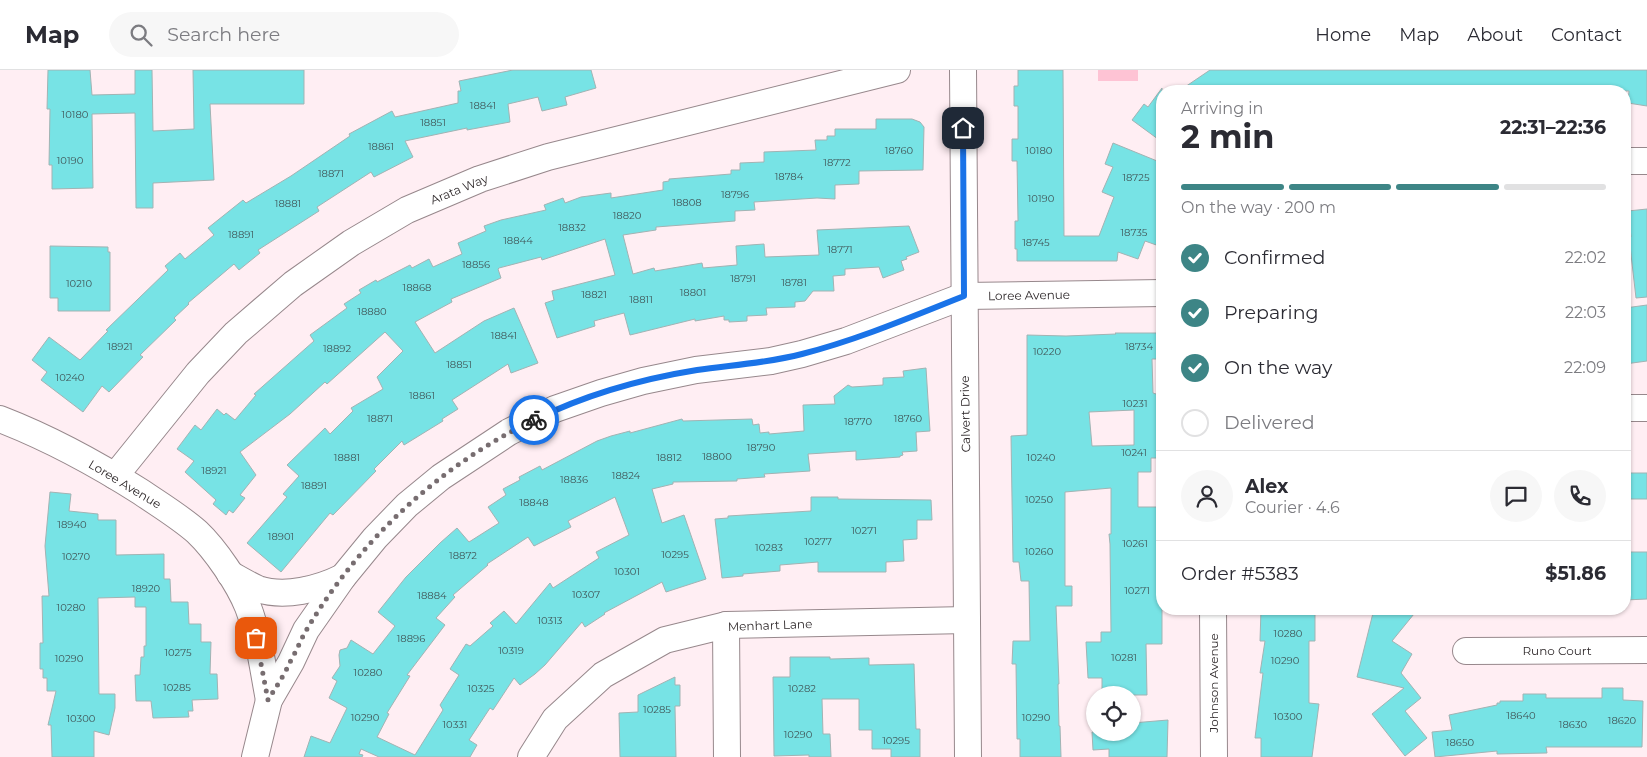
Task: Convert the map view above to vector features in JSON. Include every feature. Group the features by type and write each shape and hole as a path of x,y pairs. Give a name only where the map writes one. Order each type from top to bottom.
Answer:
{"street":[{"name":"Arata Way","path":"115,476 198,374 236,333 293,284 351,243 407,210 480,179 548,157 897,70"},
{"name":"Calvert Drive","path":"962,70 968,757"},
{"path":"1631,162 1647,161"},
{"name":"Loree Avenue","path":"268,700 291,662 306,630 343,576 375,538 407,505 441,477 509,432 555,410 601,393 643,381 696,370 771,361 802,354 846,341 964,296 1156,293"},
{"path":"1631,408 1647,408"},
{"name":"Loree Avenue","path":"0,419 31,431 115,476 178,516 198,533 214,551 230,574 248,606 260,655 268,700"},
{"name":"Loree Avenue","path":"230,574 258,589 283,592 315,588 343,576"},
{"name":"Johnson Avenue","path":"1213,615 1214,757"},
{"name":"Menhart Lane","path":"531,757 555,719 603,675 665,640 726,625 967,620"},
{"path":"726,625 727,757"},
{"name":"Runo Court","path":"1466,650 1647,650"},
{"path":"255,757 268,700"}],"shaded area":[{"path":"1098,70 1138,70 1138,81 1098,81"}],"building":[{"path":"48,70 90,70 92,95 135,94 135,70 152,70 153,131 194,129 193,70 304,70 304,104 210,104 214,180 153,183 153,208 136,208 135,113 92,114 93,188 52,189 52,165 49,165 50,109 47,109"},
{"path":"513,70 591,70 596,88 565,97 567,105 542,111 538,97 508,104 510,122 467,130 467,128 405,141 413,157 374,177 371,172 317,207 319,211 258,250 260,253 239,270 234,264 188,303 174,318 176,320 140,355 143,357 109,392 102,386 83,412 41,380 47,372 32,360 49,337 80,360 108,331 106,330 168,270 165,266 180,253 185,259 214,235 208,228 243,200 246,203 291,176 350,136 349,134 392,111 395,117 458,103 458,91 461,91 459,81"},
{"path":"1018,70 1063,70 1064,236 1099,236 1114,197 1102,192 1113,167 1105,164 1113,143 1156,161 1156,245 1145,241 1138,259 1118,252 1117,261 1017,261 1015,221 1018,221 1017,161 1012,161 1012,139 1018,139 1018,106 1014,106 1014,86 1018,86"},
{"path":"1210,70 1647,70 1647,106 1631,103 1631,85 1188,85"},
{"path":"1156,96 1156,138 1132,120 1144,104 1148,107"},
{"path":"876,119 912,119 920,122 924,127 923,170 859,171 859,184 835,185 835,199 817,198 754,202 755,210 735,211 735,221 656,227 656,230 623,235 633,274 654,268 655,271 702,263 703,268 737,265 736,246 764,244 765,257 819,255 817,230 909,226 919,252 901,261 904,270 883,278 879,267 845,269 845,275 833,276 834,291 813,291 805,301 795,302 795,307 766,308 767,315 747,316 747,321 729,322 729,320 724,320 724,316 695,321 695,319 630,335 624,313 594,321 595,326 557,338 545,303 554,300 552,291 615,275 605,239 542,260 541,257 499,268 501,278 451,299 452,302 415,322 435,353 484,321 514,308 538,363 511,373 508,364 452,400 458,409 442,419 443,421 404,445 402,441 333,515 330,513 281,572 247,543 287,497 283,494 299,476 287,465 325,428 330,434 353,411 351,408 383,389 377,377 403,351 385,332 327,384 325,382 290,414 240,452 256,475 240,495 245,498 233,513 229,510 226,515 213,504 216,500 185,472 194,461 177,449 195,425 201,430 217,409 235,420 256,395 254,394 314,341 310,335 347,308 344,304 361,293 359,290 376,280 377,282 410,265 412,268 429,259 433,267 462,254 458,243 486,231 484,226 501,220 546,210 544,205 563,198 565,203 581,197 611,193 611,198 663,190 663,182 669,181 669,179 731,174 731,170 740,170 740,163 764,162 764,152 816,150 815,140 827,140 827,136 835,136 835,129 876,129"},
{"path":"1647,209 1647,297 1636,298 1631,254 1631,211"},
{"path":"50,246 108,247 108,252 110,252 110,311 58,311 58,298 50,298"},
{"path":"1647,305 1647,361 1631,363 1631,307"},
{"path":"1156,333 1156,359 1152,359 1153,393 1156,394 1156,458 1151,458 1151,472 1138,472 1138,507 1156,507 1156,615 1162,615 1162,644 1146,644 1147,695 1141,695 1141,686 1102,686 1102,678 1088,678 1086,642 1101,642 1101,632 1111,632 1109,534 1111,534 1111,488 1065,492 1065,586 1072,586 1072,606 1056,606 1061,757 1020,757 1020,739 1017,739 1016,664 1012,664 1013,641 1030,641 1029,581 1021,581 1019,562 1013,562 1011,436 1027,435 1027,335 1066,336","holes":["1134,410 1134,445 1092,446 1089,412"]},
{"path":"926,368 930,431 916,432 917,451 902,452 903,455 900,457 856,460 856,451 808,454 810,471 764,474 765,477 737,479 737,481 673,482 673,484 652,489 662,523 684,515 706,579 666,592 662,582 604,613 585,627 582,622 535,674 520,685 514,678 493,710 490,708 469,740 477,745 470,757 379,757 361,749 359,754 363,755 362,757 304,757 311,736 330,743 347,708 329,698 337,681 332,678 340,666 340,650 347,648 351,640 373,654 395,626 378,612 406,577 457,528 469,542 499,523 488,507 506,495 503,489 520,480 519,477 540,466 542,470 597,441 611,436 630,431 630,433 682,419 683,421 752,419 753,425 759,424 760,433 804,431 803,405 835,404 834,396 848,385 852,387 883,385 883,378 904,377 903,371","holes":["615,497 629,535 596,552 599,558 553,588 550,583 516,624 504,611 490,623 493,626 470,646 466,644 450,669 459,675 440,705 443,710 415,755 377,737 389,714 387,713 410,676 407,675 445,625 436,618 455,597 453,595 487,564 528,537 534,546 571,527 568,521"]},
{"path":"1631,473 1647,473 1647,499 1631,499"},
{"path":"50,492 71,494 69,511 98,514 98,520 116,520 116,555 164,554 164,579 170,579 171,602 188,602 189,624 201,624 201,642 211,642 210,674 217,674 218,699 192,700 193,711 188,711 189,717 153,718 151,701 136,701 135,675 140,675 141,657 144,657 144,646 146,646 146,607 135,607 135,597 98,598 99,694 115,694 115,708 109,735 94,731 94,757 52,757 51,725 48,725 56,691 47,691 47,678 43,678 43,669 40,669 40,643 43,643 42,596 49,596 45,546"},
{"path":"811,497 931,500 932,520 917,520 917,539 903,540 904,561 886,562 886,572 818,572 818,562 780,565 780,571 722,578 715,519 728,518 728,516 811,511"},
{"path":"1631,552 1647,552 1647,599 1631,600"},
{"path":"1261,615 1315,615 1315,641 1309,641 1309,703 1319,704 1312,757 1261,757 1261,738 1255,738 1263,673 1260,673 1265,641 1260,641"},
{"path":"1372,615 1413,615 1392,641 1412,654 1401,673 1421,698 1405,711 1427,738 1405,756 1372,714 1404,688 1357,677"},
{"path":"790,657 869,658 869,665 914,664 916,729 920,729 920,757 891,757 891,749 872,749 872,730 859,730 859,699 822,699 823,734 830,734 831,757 809,757 809,755 774,756 773,677 790,677"},
{"path":"675,677 675,685 680,685 680,706 675,706 676,757 620,757 619,713 638,712 638,695"},
{"path":"1602,688 1623,688 1623,700 1643,701 1642,747 1546,747 1547,753 1497,754 1497,751 1435,757 1432,732 1452,730 1449,715 1497,705 1500,701 1523,701 1523,694 1546,694 1546,698 1602,698"},
{"path":"1168,720 1167,757 1109,757 1109,749 1093,750 1092,741 1141,741 1141,722"}],"way so far":[{"path":"256,638 268,700 291,662 306,630 323,604 343,576 375,538 407,505 441,477 509,432 534,420"}],"route":[{"path":"534,420 601,393 643,381 696,370 771,361 802,354 846,341 964,296 963,128"}]}
